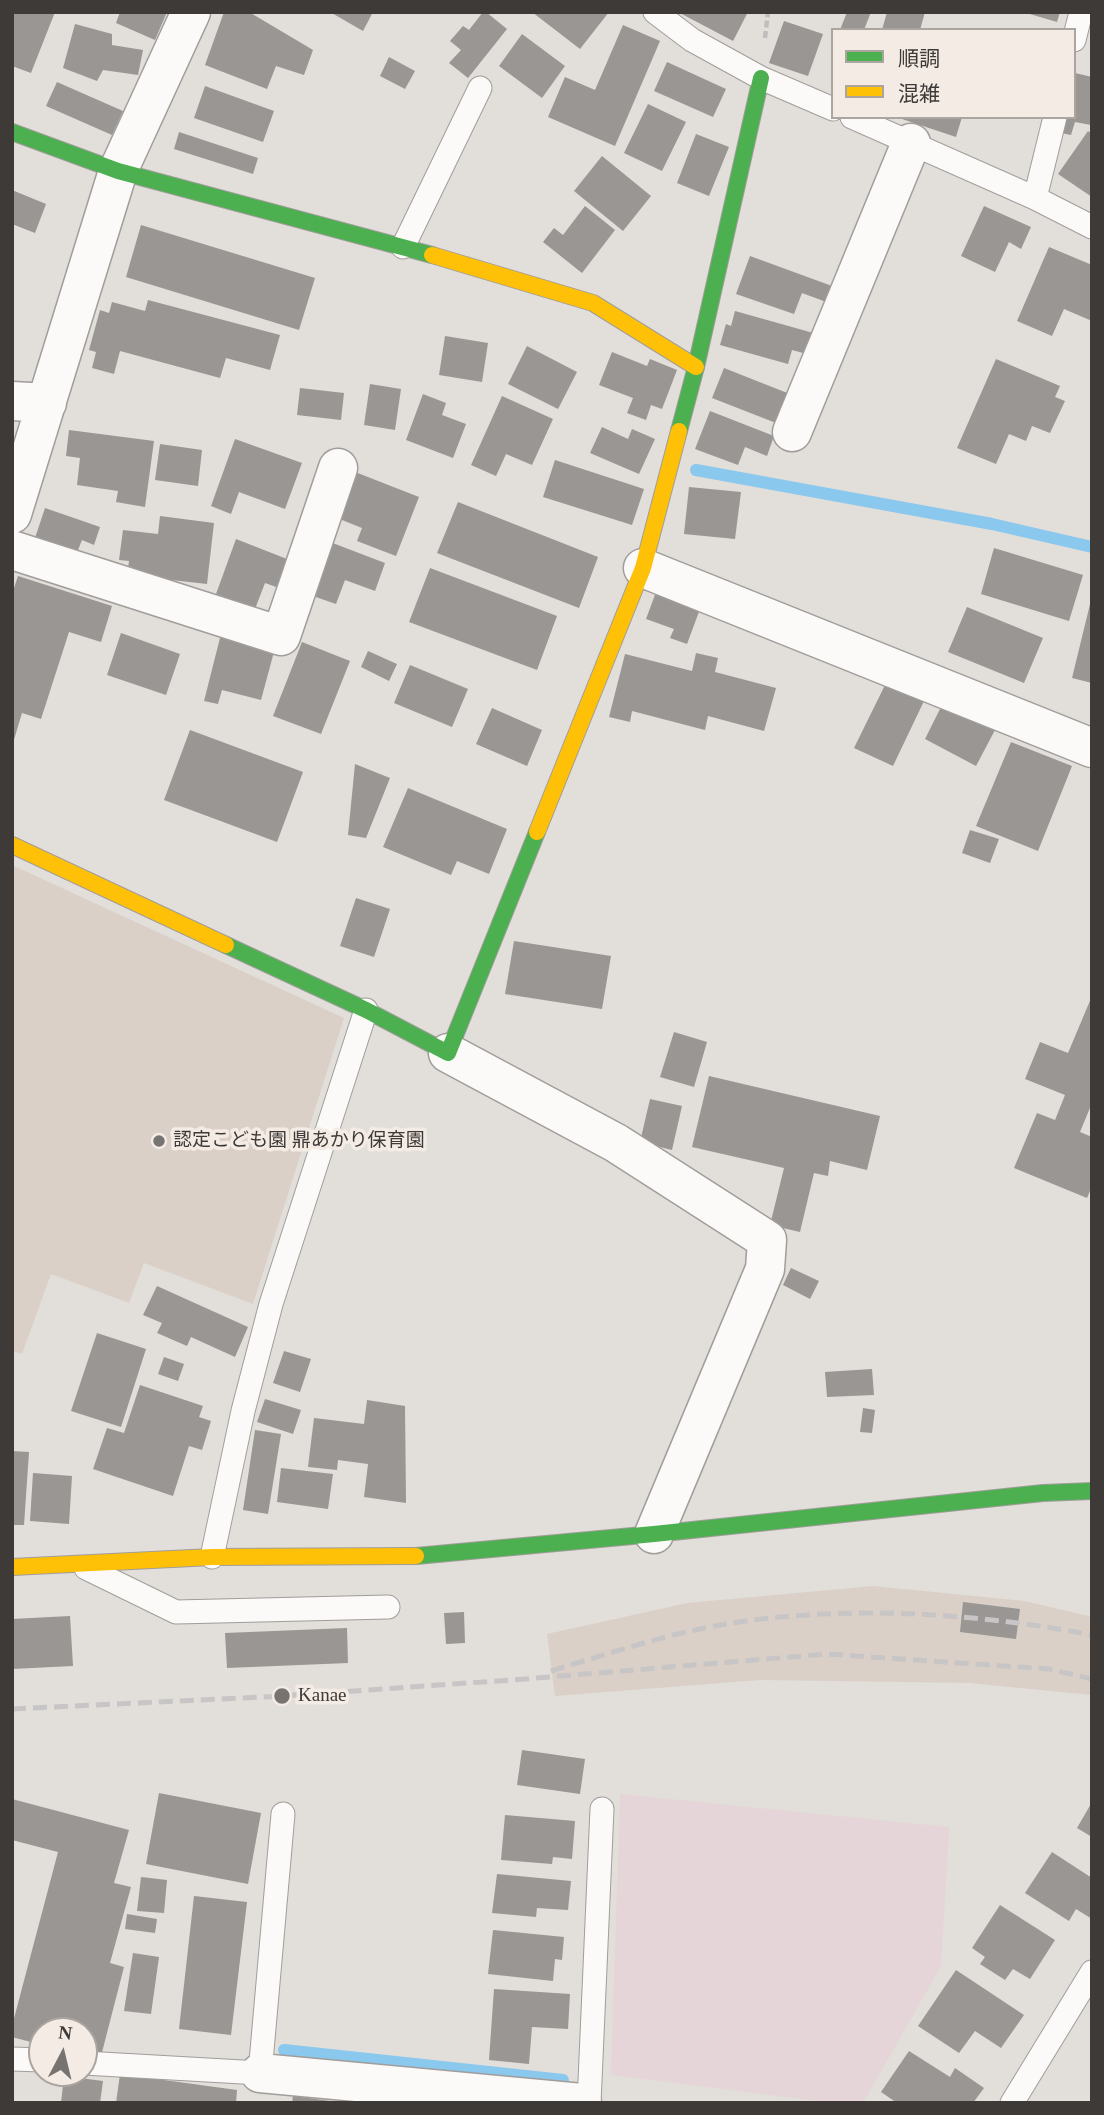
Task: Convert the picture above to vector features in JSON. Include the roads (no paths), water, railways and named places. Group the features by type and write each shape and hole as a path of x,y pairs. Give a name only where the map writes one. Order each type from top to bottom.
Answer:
{"street":[{"path":"12,514 30,402 118,171 191,12"},
{"path":"448,1053 643,568 696,367 761,78"},
{"path":"12,132 118,171 403,247 593,303 696,367"},
{"path":"792,432 911,143"},
{"path":"12,550 281,636 338,468"},
{"path":"643,568 1092,748"},
{"path":"12,845 366,1010 616,1143 767,1240 765,1269 654,1534"},
{"path":"12,1567 212,1557 415,1556 1043,1493 1092,1491"},
{"path":"260,2073 582,2103"}],"lane":[{"path":"655,12 692,40 761,78 831,108"},
{"path":"1076,32 1081,12"},
{"path":"403,247 480,88"},
{"path":"857,119 1092,226"},
{"path":"1035,198 1055,119"},
{"path":"212,1557 243,1411 271,1304 366,1010"},
{"path":"76,1563 176,1612 388,1607"},
{"path":"589,2103 603,1809"},
{"path":"98,2064 260,2073 283,1814"},
{"path":"1012,2103 1092,1972"}],"waterway":[{"path":"696,470 992,524 1092,547"},
{"path":"284,2050 563,2080"}],"railway":[{"path":"551,1671 651,1641 702,1629 753,1620 837,1613 965,1617 1092,1635"},
{"path":"12,1709 282,1696 827,1654 1049,1669 1092,1679"}],"place":[{"name":"認定こども園 鼎あかり保育園","path":"159,1141"},
{"name":"Kanae","path":"282,1696"}]}
